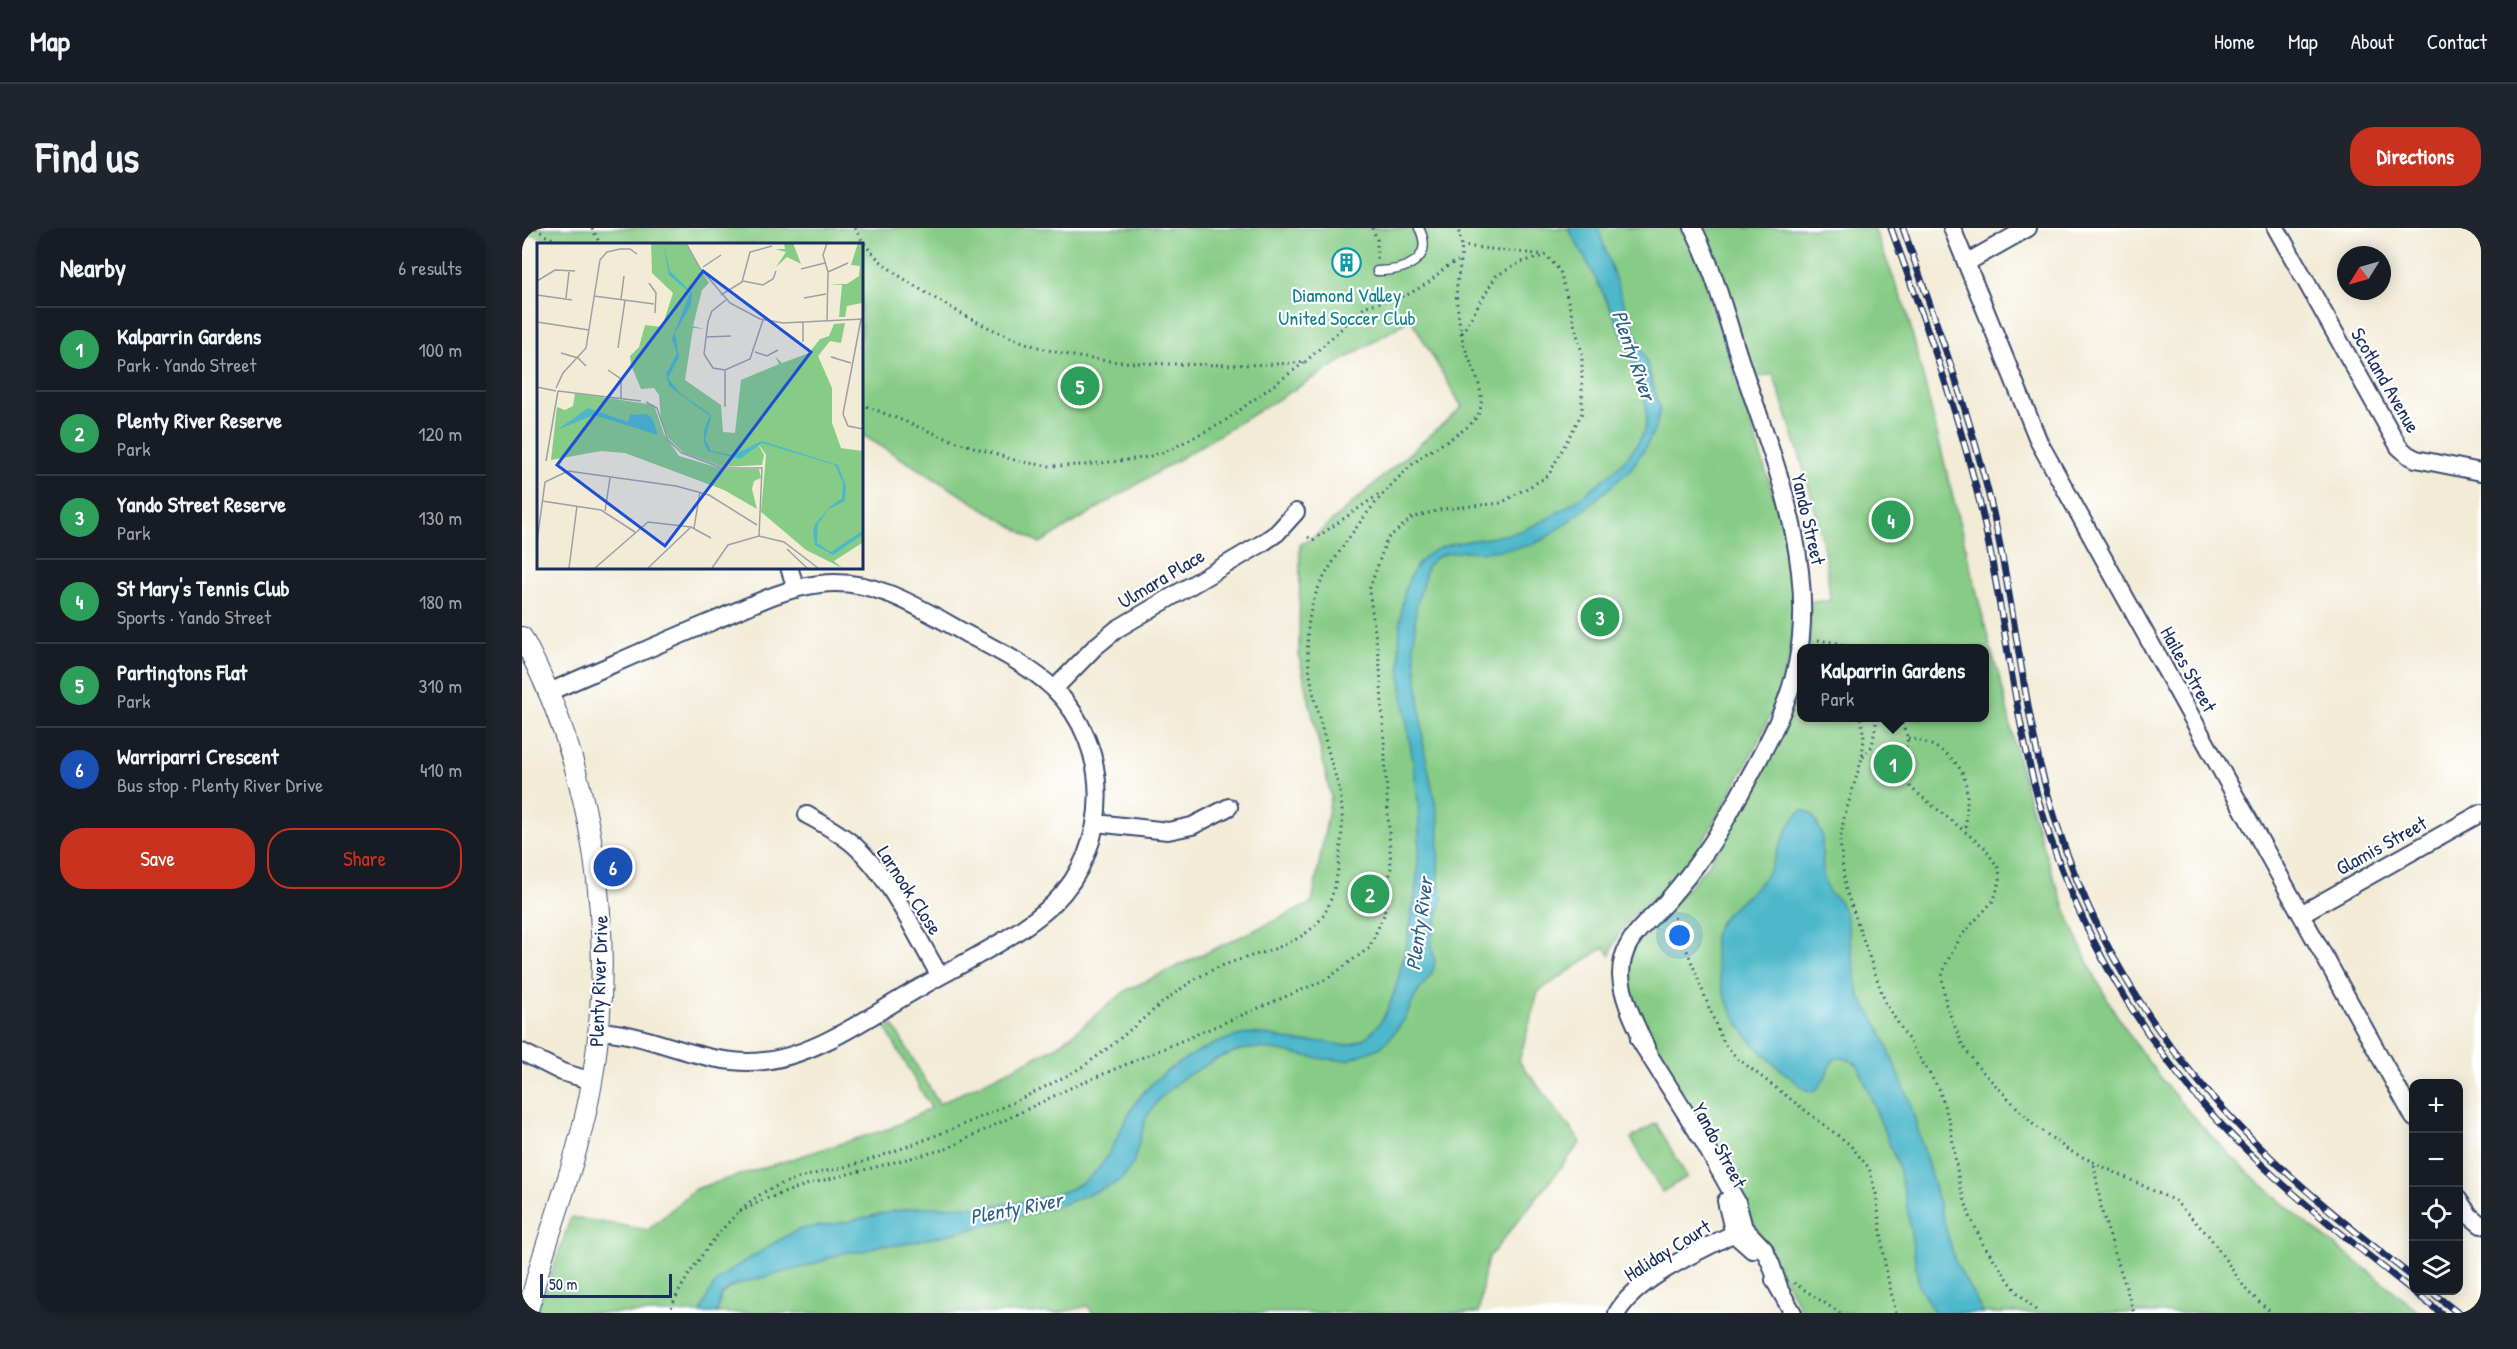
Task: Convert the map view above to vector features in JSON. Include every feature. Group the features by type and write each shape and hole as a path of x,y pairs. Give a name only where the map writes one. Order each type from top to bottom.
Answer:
{"street":[{"name":"Yando Street","path":"1693,228 1753,401 1796,542 1801,568 1800,644"},
{"name":"Hailes Street","path":"1952,228 2040,442 2409,1109"},
{"path":"1966,263 2028,228"},
{"name":"Scotland Avenue","path":"2276,228 2399,447 2416,459 2481,472"},
{"name":"Ulmara Place","path":"1054,689 1095,647 1117,629 1261,544 1285,525 1296,512"},
{"path":"789,568 796,589"},
{"path":"549,692 755,603 819,584 841,582 860,585 902,598 1029,670 1054,689 1072,712 1092,753 1098,779 1096,823 1081,867 1054,903 1022,928 828,1039 782,1058 741,1062 719,1060 639,1037 599,1031"},
{"name":"Plenty River Drive","path":"522,637 549,692 580,788 598,885 602,934 599,1031 592,1081 575,1158 542,1258 527,1313"},
{"name":"Yando Street","path":"1646,1047 1625,994 1622,968 1628,946 1635,933 1666,902 1705,854 1719,831 1779,719 1790,689 1797,656"},
{"path":"1096,823 1168,831 1192,826 1229,807"},
{"name":"Glamis Street","path":"2301,914 2481,813"},
{"name":"Larnook Close","path":"807,815 853,844 868,860 891,892 940,976"},
{"name":"Yando Street","path":"1686,876 1657,898 1628,926 1614,958 1614,984 1617,1001 1624,1016 1646,1047 1664,1080 1692,1142 1728,1204 1739,1231"},
{"path":"522,1052 562,1072 592,1081"},
{"path":"2463,1206 2481,1225"},
{"path":"1739,1231 1779,1287 1793,1313"},
{"name":"Haliday Court","path":"1617,1313 1627,1299 1644,1284 1739,1231"},
{"name":"Plenty River Drive","path":"522,1296 542,1258"}],"lane":[{"path":"1377,270 1401,269 1418,258 1424,245 1419,228"}],"path":[{"path":"536,228 544,235 564,243"},
{"path":"592,228 600,243"},
{"path":"855,228 881,262 898,276 961,314 1002,333 1056,352 1110,361 1204,365 1305,362"},
{"path":"1372,228 1377,239 1377,270"},
{"path":"1308,537 1313,540 1325,533 1383,492 1424,455 1467,427 1479,411 1479,386 1462,335 1455,290 1463,246 1457,228"},
{"path":"740,1212 763,1200 809,1184 946,1149 1068,1089 1327,979 1370,948 1384,915 1391,867 1380,667 1370,590 1387,539 1412,518 1443,509 1501,503 1548,476 1582,413 1582,353 1560,271 1546,255 1463,246"},
{"path":"1462,335 1496,276 1521,262 1546,255"},
{"path":"862,404 951,440 1021,462 1050,466 1083,465 1159,454 1222,423 1305,362 1366,306 1407,295 1422,287 1446,267 1460,261"},
{"path":"669,1313 679,1290 690,1274 740,1212 761,1194 782,1184 861,1162 919,1142 1059,1079 1105,1051 1206,973 1290,943 1320,920 1329,904 1336,879 1341,846 1342,803 1312,686 1308,654 1309,622 1315,594 1324,576 1383,492"},
{"path":"1801,637 1832,644"},
{"path":"1862,722 1864,738 1862,758 1844,818 1840,841 1845,887 1885,1002 1938,1089 1950,1124 1959,1182 1978,1234 1997,1266 2039,1313"},
{"path":"1862,758 1872,746 1876,722"},
{"path":"1901,722 1908,738 1902,766 1911,788 1984,847 1994,859 2000,879 1994,900 1961,936 1946,964 1942,977 1943,992 1952,1025 1963,1046 1978,1067 2033,1124 2068,1150 2094,1164 2159,1191 2175,1201 2209,1236 2247,1291 2272,1313"},
{"path":"1908,738 1926,741 1959,764 1966,782 1966,832"},
{"path":"1666,902 1681,931 1726,1046 1737,1058 1849,1144 1869,1168 1876,1194 1886,1271 1896,1313"},
{"path":"2094,1164 2102,1212 2134,1313"},
{"path":"1779,1287 1791,1282 1799,1284 1840,1313"}],"green space":[{"path":"522,228 1684,228 1697,256 1786,538 1794,584 1795,607 1790,655 1784,679 1755,748 1687,866 1628,922 1615,942 1610,955 1605,947 1538,992 1519,1061 1581,1142 1489,1257 1484,1273 1479,1313 1092,1313 1088,1306 1058,1313 532,1313 547,1287 571,1217 648,1230 695,1189 891,1128 931,1108 886,1029 893,1025 939,1104 1058,1046 1127,990 1312,903 1331,797 1299,656 1300,545 1315,536 1462,407 1411,319 1040,543 862,435 862,243 550,243 536,235 522,235"},
{"path":"1703,228 1874,228 1907,313 2030,804 2059,892 2095,976 2142,1053 2200,1124 2265,1188 2419,1313 1803,1313 1636,1012 1626,978 1631,950 1708,865 1733,826 1787,721 1797,690 1797,722 1989,722 1989,644 1809,644 1811,601 1830,601 1822,543 1809,486 1773,374 1755,378"},
{"path":"1656,1123 1687,1177 1662,1192 1631,1138"}],"water":[{"name":"Plenty River","path":"1568,228 1598,228 1646,360 1660,410 1656,427 1630,470 1580,513 1544,539 1528,546 1443,554 1427,567 1416,608 1414,647 1424,749 1439,821 1438,879 1443,896 1431,941 1435,963 1432,973 1392,1036 1381,1047 1348,1060 1324,1059 1261,1048 1240,1050 1216,1059 1183,1078 1159,1099 1146,1118 1133,1164 1122,1179 1112,1185 1061,1205 981,1227 900,1245 881,1245 861,1252 846,1252 808,1266 745,1282 731,1287 721,1295 717,1313 701,1313 709,1292 719,1279 780,1239 798,1230 916,1208 994,1205 1027,1201 1043,1198 1076,1186 1090,1177 1108,1156 1127,1116 1145,1091 1178,1063 1217,1043 1241,1035 1259,1034 1299,1042 1346,1045 1359,1041 1376,1028 1388,1009 1399,977 1411,922 1419,853 1416,783 1402,691 1399,645 1403,599 1409,578 1419,563 1430,553 1444,546 1513,533 1544,521 1563,509 1598,484 1624,461 1638,443 1646,423 1646,405 1640,381 1618,324"},
{"path":"1803,810 1813,815 1822,835 1823,875 1829,893 1838,899 1846,915 1859,996 1879,1027 1910,1102 1955,1261 1983,1313 1935,1313 1919,1286 1906,1200 1898,1166 1858,1065 1846,1059 1834,1060 1819,1086 1812,1092 1805,1089 1773,1063 1748,1037 1729,1006 1722,988 1714,948 1716,930 1727,914 1756,887 1768,872 1794,819"}],"railway":[{"path":"1891,228 1942,371 1974,480 1990,552 2022,731 2039,802 2062,870 2092,937 2147,1032 2197,1097 2228,1132 2296,1196 2441,1313"},
{"path":"1903,228 1953,371 1985,480 2000,547 2039,761 2055,819 2075,876 2100,931 2129,984 2157,1028 2222,1108 2257,1144 2333,1214 2409,1274"},
{"path":"2435,1295 2458,1313"}],"place":[{"name":"Diamond Valley United Soccer Club","path":"1347,263"},
{"name":"Partingtons Flat","path":"1080,386"},
{"name":"St Mary's Tennis Club","path":"1891,520"},
{"name":"Yando Street Reserve","path":"1600,617"},
{"name":"Kalparrin Gardens","path":"1893,764"},
{"name":"Warriparri Crescent","path":"613,867"},
{"name":"Plenty River Reserve","path":"1370,894"}]}
